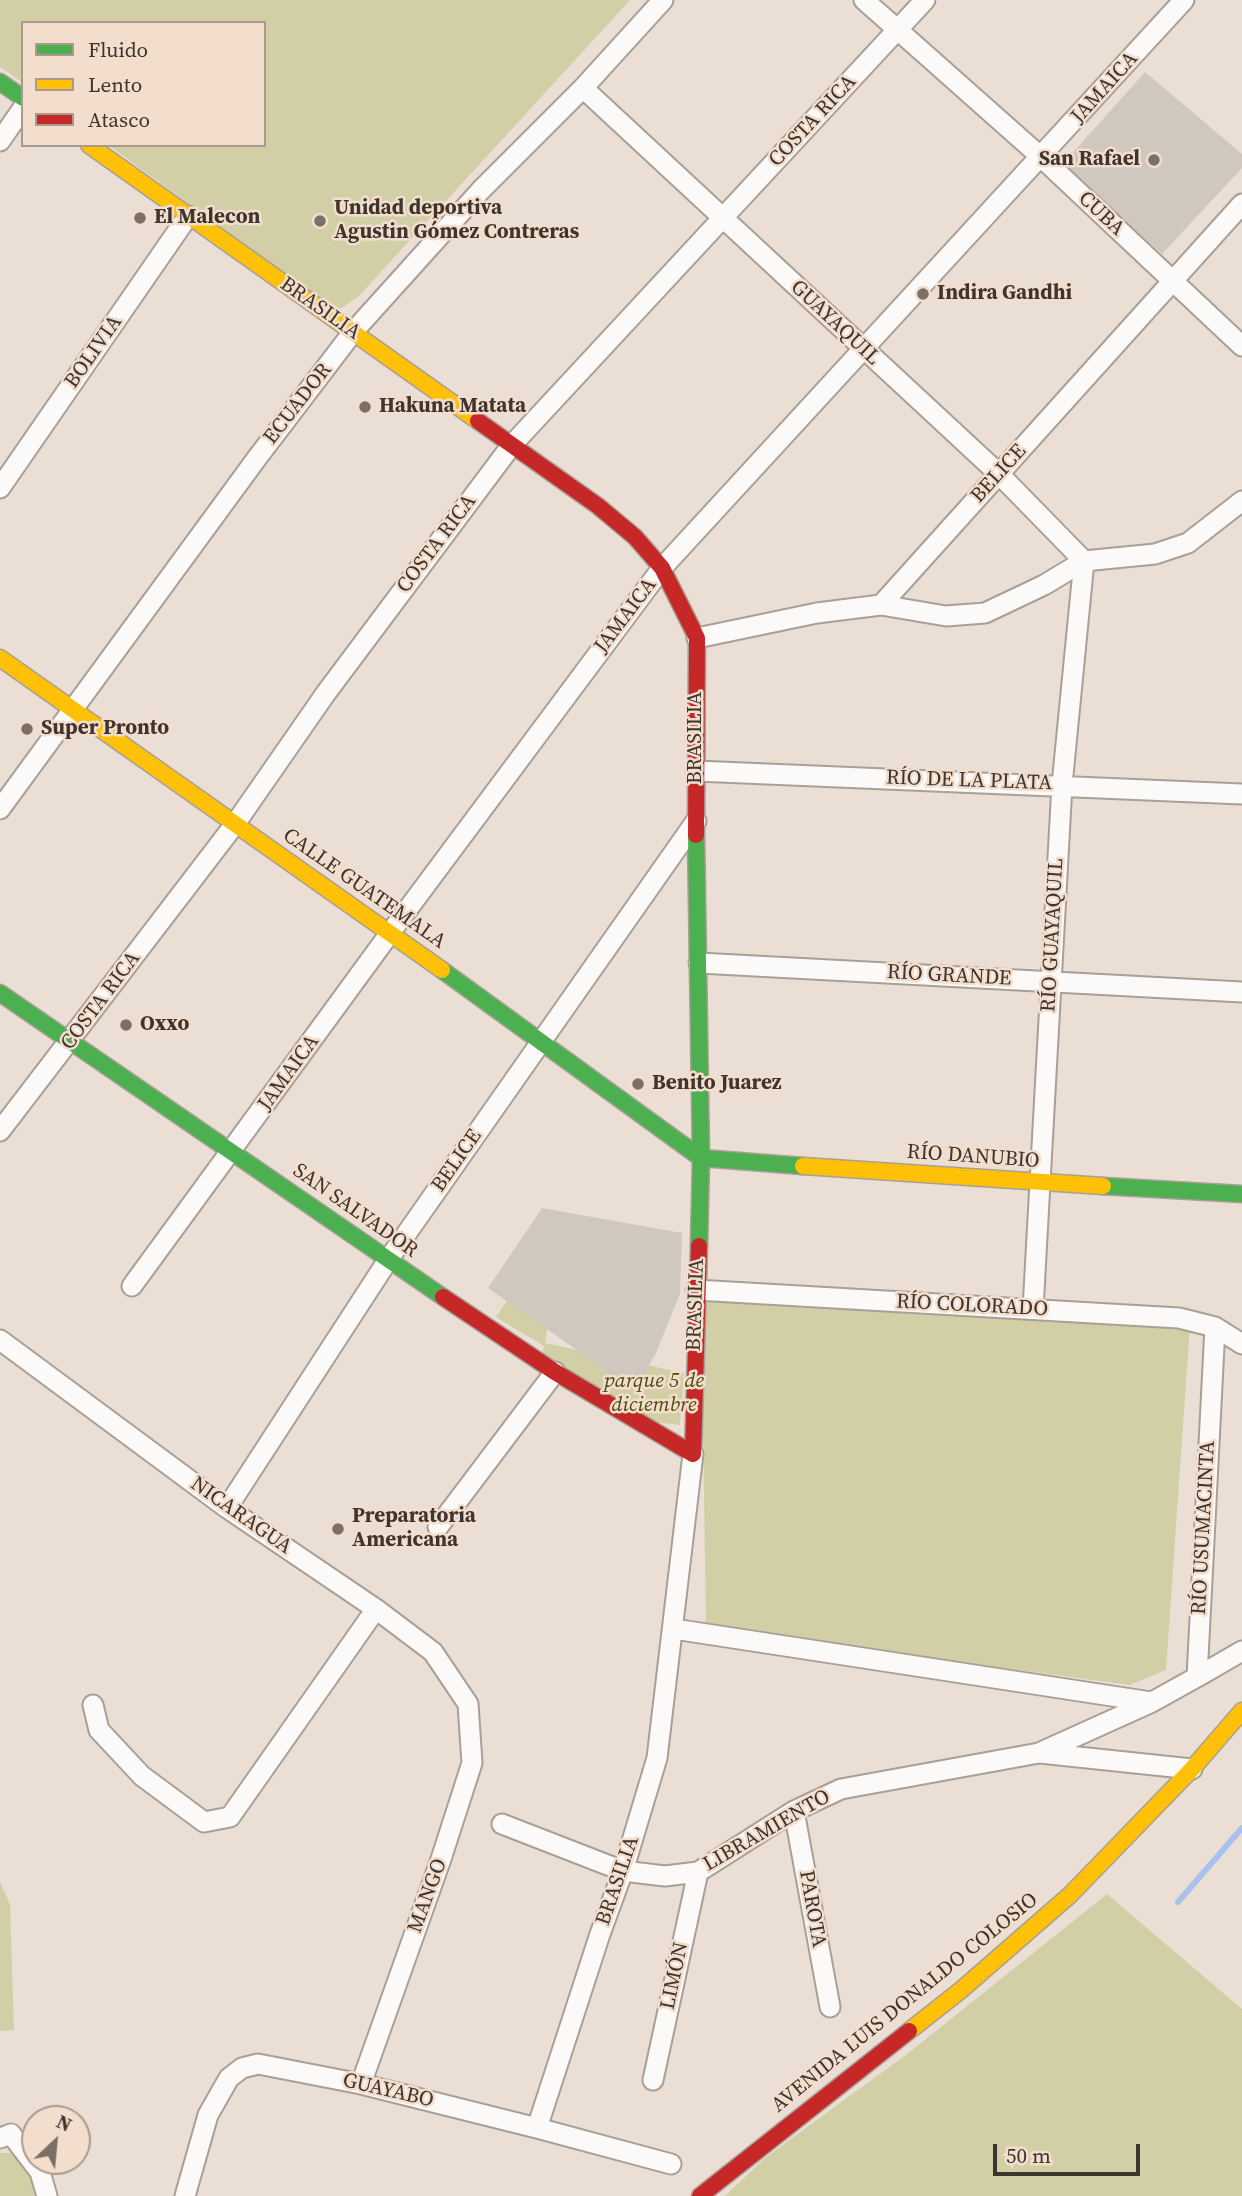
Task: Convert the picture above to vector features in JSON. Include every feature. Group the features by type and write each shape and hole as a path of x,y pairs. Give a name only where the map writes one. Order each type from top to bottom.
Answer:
{"street":[{"name":"ECUADOR","path":"0,809 257,458 353,332 481,190 583,88 663,0"},
{"name":"CUBA","path":"864,0 1041,157 1242,346"},
{"name":"COSTA RICA","path":"0,1131 235,824 326,693 511,446 925,0"},
{"name":"JAMAICA","path":"132,1286 662,568 1184,0"},
{"path":"0,82 21,97"},
{"name":"GUAYAQUIL","path":"583,88 999,474 1084,561"},
{"path":"0,141 21,111"},
{"name":"BRASILIA","path":"92,147 598,506 635,537 662,568 697,638 696,821 701,1158 693,1454 657,1758 623,1871 537,2128"},
{"name":"BELICE","path":"881,605 1242,204"},
{"name":"BOLIVIA","path":"0,488 188,216"},
{"path":"697,638 817,613 881,605 946,616 985,613 1084,561 1155,554 1188,543 1242,501"},
{"name":"RÍO GUAYAQUIL","path":"1032,1309 1062,785 1084,561"},
{"name":"CALLE GUATEMALA","path":"0,658 541,1040 701,1158"},
{"name":"RÍO DE LA PLATA","path":"696,771 1242,794"},
{"name":"BELICE","path":"227,1508 388,1261 696,821"},
{"name":"RÍO GRANDE","path":"699,963 1242,992"},
{"name":"SAN SALVADOR","path":"0,993 388,1261 555,1372 693,1454"},
{"name":"RÍO DANUBIO","path":"701,1158 1038,1184 1242,1194"},
{"name":"RÍO COLORADO","path":"696,1290 1179,1318 1215,1327 1242,1344"},
{"name":"RÍO USUMACINTA","path":"1196,1678 1215,1327"},
{"name":"NICARAGUA","path":"0,1340 227,1508 376,1609 433,1652 468,1704"},
{"path":"438,1527 555,1372"},
{"path":"93,1705 99,1730 142,1776 204,1822 230,1816 376,1609"},
{"path":"674,1629 1152,1702 1242,1651"},
{"name":"LIBRAMIENTO","path":"502,1824 623,1871 665,1876 698,1871 794,1811 841,1789 1039,1753 1152,1702"},
{"name":"MANGO","path":"360,2084 437,1871 472,1763 468,1704"},
{"name":"AVENIDA LUIS DONALDO COLOSIO","path":"700,2196 961,1990 1070,1895 1192,1769 1242,1710"},
{"path":"1039,1753 1192,1769"},
{"name":"PAROTA","path":"794,1811 830,2007"},
{"name":"LIMÓN","path":"653,2080 698,1871"},
{"name":"GUAYABO","path":"185,2196 208,2115 229,2078 242,2068 258,2064 360,2084 671,2164"},
{"path":"6,2136 40,2172 47,2196"}],"green space":[{"name":"Unidad deportiva Agustin Gómez Contreras","path":"0,0 630,0 358,297 337,311 111,147 266,147 266,21 21,21 21,82 0,67"},
{"name":"parque 5 de diciembre","path":"520,1281 552,1294 545,1343 684,1373 680,1425 646,1421 542,1356 544,1346 496,1317"},
{"path":"701,1300 1190,1325 1166,1670 1130,1685 706,1628"},
{"path":"0,1882 10,1904 14,2030 0,2031"},
{"path":"1107,1894 1242,2009 1242,2196 725,2196 765,2158 907,2054"},
{"path":"0,2153 12,2153 21,2162 21,2175 32,2175 35,2196 0,2196"}],"building":[{"name":"San Rafael","path":"1145,72 1242,154 1242,168 1162,254 1062,165"},
{"path":"542,1208 682,1233 680,1294 655,1355 634,1390 488,1288"}],"waterway":[{"path":"1178,1902 1242,1828"}],"traffic: fast":[{"path":"0,82 21,97"},
{"path":"696,835 701,1158 699,1246"},
{"path":"442,970 701,1158 803,1166"},
{"path":"0,993 443,1297"},
{"path":"1103,1186 1242,1194"}],"traffic: slow":[{"path":"92,147 478,421"},
{"path":"0,658 442,970"},
{"path":"803,1166 1103,1186"},
{"path":"909,2031 961,1990 1070,1895 1192,1769 1242,1711"}],"traffic: jam":[{"path":"478,421 598,506 635,537 662,568 697,638 696,835"},
{"path":"443,1297 555,1372 693,1454 699,1246"},
{"path":"700,2196 909,2031"}],"place":[{"name":"San Rafael","path":"1154,160"},
{"name":"El Malecon","path":"140,218"},
{"name":"Unidad deportiva Agustin Gómez Contreras","path":"320,221"},
{"name":"Indira Gandhi","path":"923,294"},
{"name":"Hakuna Matata","path":"365,407"},
{"name":"Super Pronto","path":"27,729"},
{"name":"Oxxo","path":"126,1025"},
{"name":"Benito Juarez","path":"638,1084"},
{"name":"Preparatoria Americana","path":"338,1529"}]}
